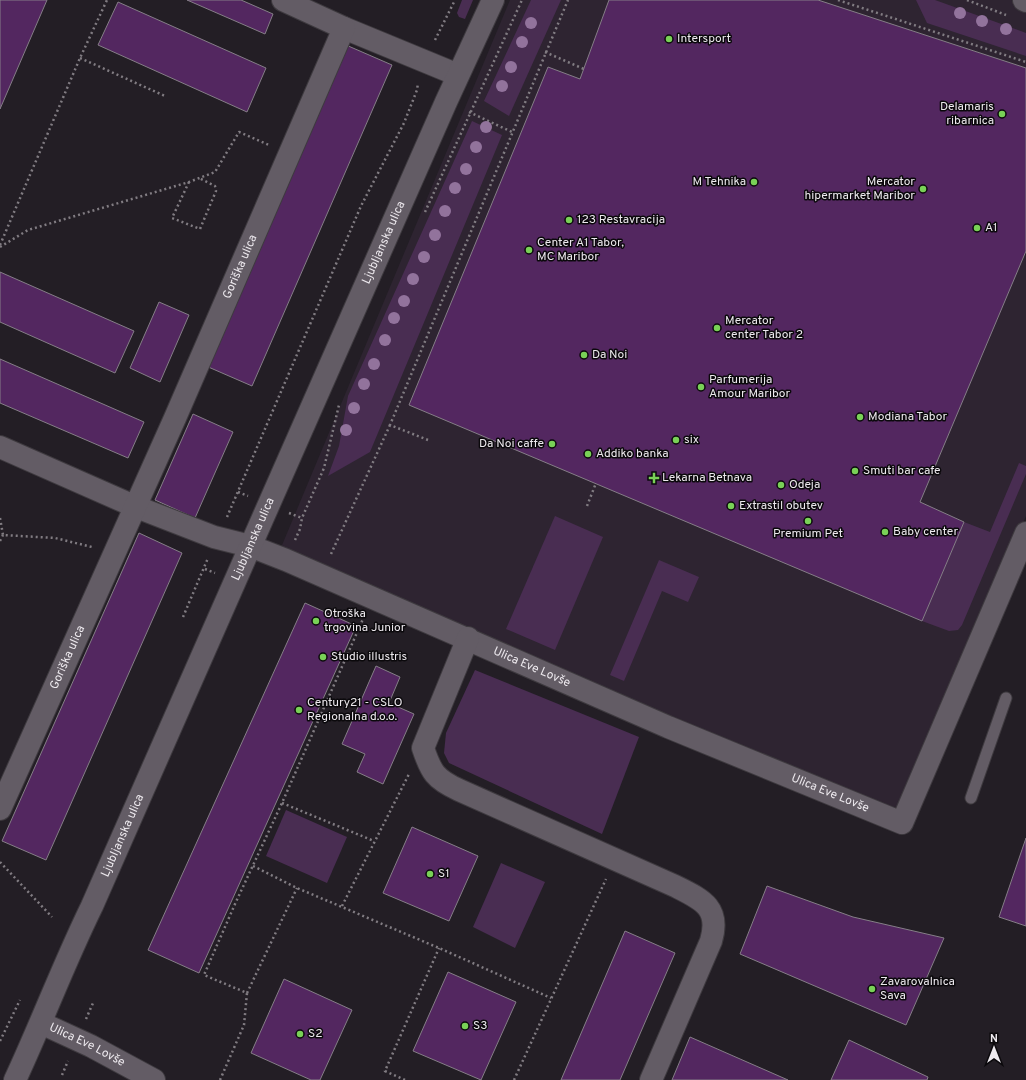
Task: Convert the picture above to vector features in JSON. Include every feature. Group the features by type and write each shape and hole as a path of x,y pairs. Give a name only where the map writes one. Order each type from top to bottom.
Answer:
{"street":[{"path":"283,0 344,28 458,75"},
{"name":"Ljubljanska ulica","path":"16,1080 41,1023 64,963 92,906 458,75 493,0"},
{"name":"Goriška ulica","path":"0,809 178,410 344,28"},
{"path":"0,447 134,506 214,537 250,546"},
{"name":"Ulica Eve Lovše","path":"250,546 468,638 668,727 902,823 1026,533"},
{"path":"468,638 423,748 429,767 436,777 444,783 696,896 706,904 714,919 715,929 711,941 651,1080"},
{"name":"Ulica Eve Lovše","path":"41,1023 91,1046 154,1080"}],"lane":[{"path":"971,798 1006,698"}],"path":[{"path":"0,246 80,58 107,0"},
{"path":"226,519 361,206 404,123 418,90 418,84 413,75 427,47 433,43 455,0"},
{"path":"421,219 522,0"},
{"path":"331,554 390,425 568,0"},
{"path":"838,0 1026,62"},
{"path":"967,0 1020,6"},
{"path":"545,52 584,69"},
{"path":"80,58 165,96"},
{"path":"0,246 28,230 189,182 215,172 239,132 290,153"},
{"path":"189,182 172,218 200,229 216,191 215,186 199,178"},
{"path":"286,560 324,468 340,403"},
{"path":"390,425 428,440"},
{"path":"587,506 596,483"},
{"path":"0,518 3,535 0,541"},
{"path":"3,535 55,538 114,552"},
{"path":"183,617 208,562 208,556"},
{"path":"247,994 204,975 282,803 372,597"},
{"path":"342,906 374,840 423,748"},
{"path":"282,803 374,840"},
{"path":"514,1080 615,859"},
{"path":"0,862 52,917"},
{"path":"253,866 296,888 342,906 551,998"},
{"path":"220,1080 244,1025 247,994 296,888"},
{"path":"405,1080 385,1071 439,948"},
{"path":"0,1041 20,1000"}],"shaded area":[{"path":"462,0 473,0 465,19 459,17 457,13"},
{"path":"510,0 1017,0 1026,3 1026,516 899,814 280,550"},
{"path":"531,0 561,0 509,116 484,101"},
{"path":"916,0 935,0 1026,33 1026,56 927,23"},
{"path":"472,121 502,135 370,452 328,476 339,446 348,396"},
{"path":"1019,463 1026,466 1026,474 962,625 958,630 949,631 922,621 964,522 990,532"},
{"path":"555,516 603,537 555,650 506,629"},
{"path":"659,560 699,577 688,602 662,591 624,681 610,675"},
{"path":"475,670 639,737 602,834 449,763 444,753 446,733"},
{"path":"286,810 347,837 327,883 266,856"},
{"path":"501,863 545,882 515,948 473,927"}],"building":[{"path":"0,0 47,0 0,109"},
{"path":"187,0 241,0 273,14 265,34"},
{"name":"Mercator center Tabor 2","path":"609,0 818,0 1026,68 1026,251 920,502 964,522 922,621 409,405 548,67 580,79"},
{"path":"118,2 266,68 247,112 98,45"},
{"path":"346,45 392,65 252,386 206,366"},
{"path":"0,272 134,331 115,373 0,322"},
{"path":"159,302 189,315 160,382 130,368"},
{"path":"0,359 144,422 128,458 0,403"},
{"path":"193,414 233,432 195,518 155,500"},
{"path":"139,533 182,553 46,860 2,841"},
{"path":"305,603 356,626 199,973 148,950"},
{"path":"376,666 400,677 389,703 414,714 383,784 357,772 365,754 342,744"},
{"name":"S1","path":"412,827 478,856 449,921 383,893"},
{"path":"1026,838 1026,926 999,917"},
{"name":"Zavarovalnica Sava","path":"767,886 853,917 944,938 906,1025 740,954"},
{"path":"625,931 675,953 620,1080 561,1080"},
{"name":"S3","path":"448,972 516,1002 481,1080 413,1051"},
{"name":"S2","path":"284,979 352,1010 320,1080 311,1080 251,1053"},
{"path":"690,1037 788,1080 672,1080"},
{"path":"849,1040 928,1077 927,1080 831,1080"}],"place":[{"name":"Intersport","path":"669,39"},
{"name":"Delamaris ribarnica","path":"1002,114"},
{"name":"M Tehnika","path":"754,182"},
{"name":"Mercator hipermarket Maribor","path":"923,189"},
{"name":"123 Restavracija","path":"569,220"},
{"name":"A1","path":"977,228"},
{"name":"Center A1 Tabor, MC Maribor","path":"529,250"},
{"name":"Mercator center Tabor 2","path":"717,328"},
{"name":"Da Noi","path":"584,355"},
{"name":"Parfumerija Amour Maribor","path":"701,387"},
{"name":"Modiana Tabor","path":"860,417"},
{"name":"six","path":"676,440"},
{"name":"Da Noi caffe","path":"552,444"},
{"name":"Addiko banka","path":"588,454"},
{"name":"Smuti bar cafe","path":"855,471"},
{"name":"Lekarna Betnava","path":"654,478"},
{"name":"Odeja","path":"781,485"},
{"name":"Extrastil obutev","path":"731,506"},
{"name":"Premium Pet","path":"808,521"},
{"name":"Baby center","path":"885,532"},
{"name":"Otroška trgovina Junior","path":"316,621"},
{"name":"Studio illustris","path":"323,657"},
{"name":"Century21 - CSLO Regionalna d.o.o.","path":"299,710"},
{"name":"S1","path":"430,874"},
{"name":"Zavarovalnica Sava","path":"872,989"},
{"name":"S3","path":"465,1026"},
{"name":"S2","path":"300,1034"}]}
